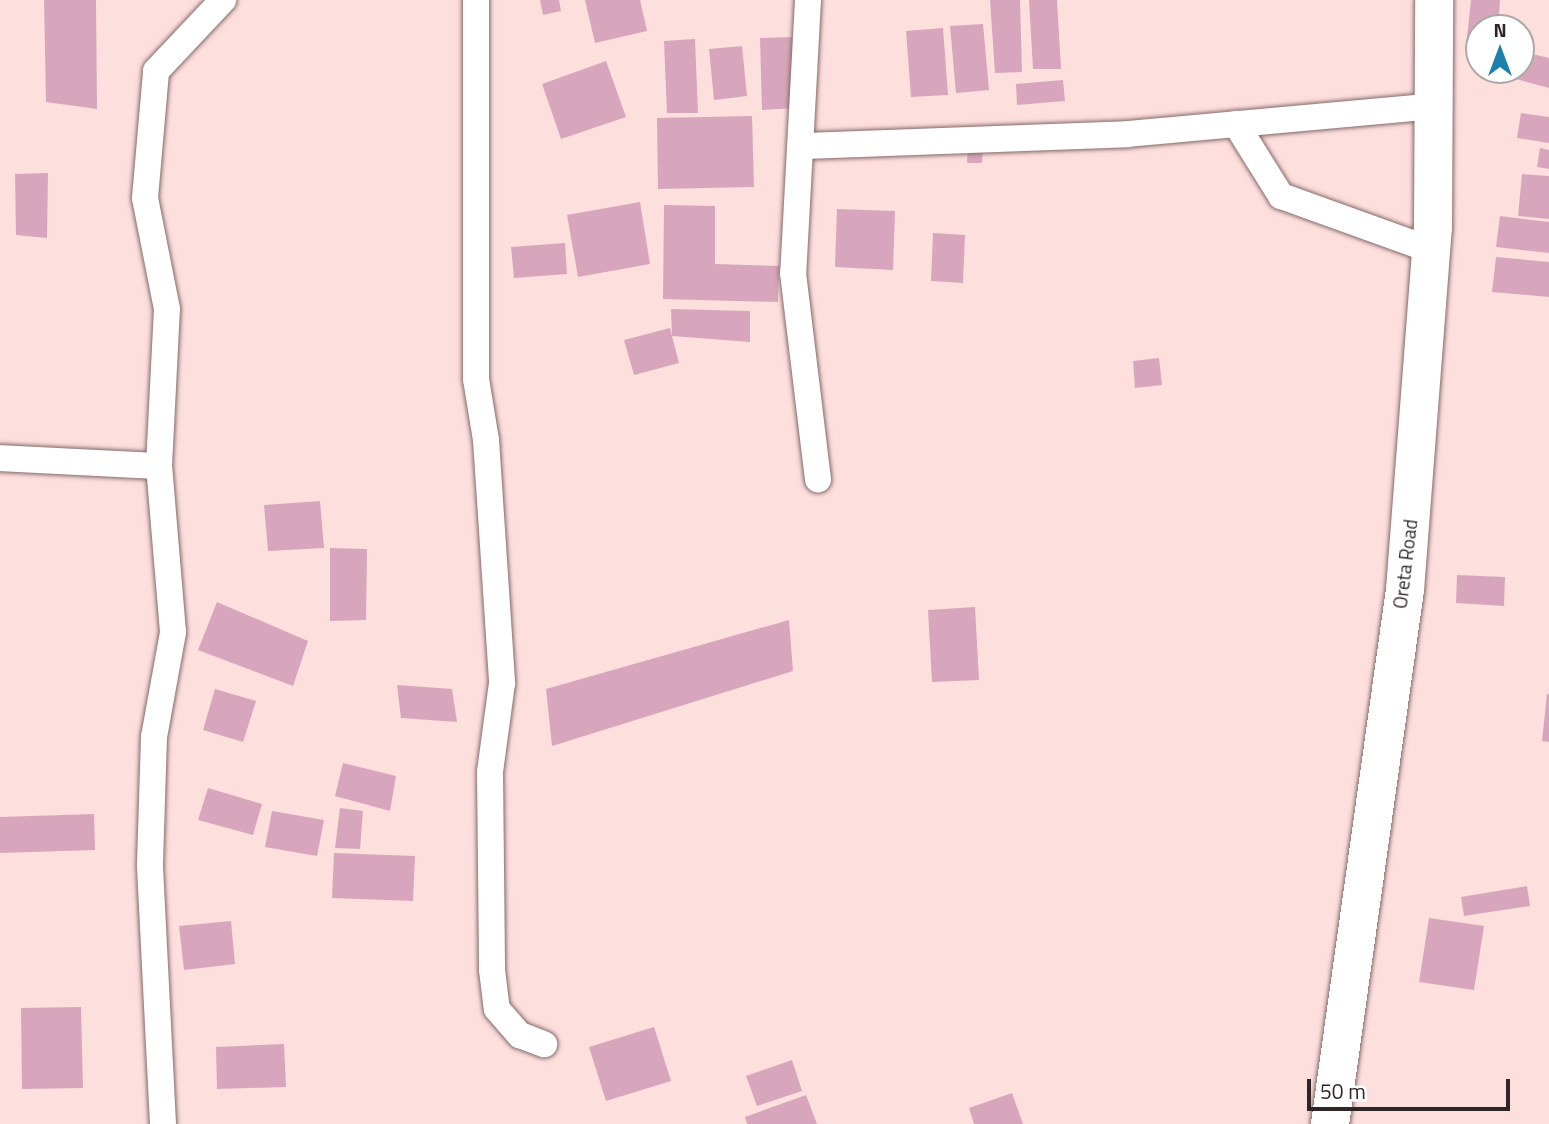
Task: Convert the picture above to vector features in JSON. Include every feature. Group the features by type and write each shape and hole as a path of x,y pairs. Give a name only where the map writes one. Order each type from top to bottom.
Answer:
{"street":[{"path":"162,1123 150,863 154,737 173,632 159,466 167,309 145,198 152,97 164,58 183,49 223,0"},
{"path":"476,0 476,379 486,440 502,683 490,772 492,970 497,1009 520,1035 544,1044"},
{"path":"808,0 804,146 793,273 818,479"},
{"name":"Oreta Road","path":"1329,1124 1405,590 1431,250 1434,0"},
{"path":"804,146 1236,124 1433,106"},
{"path":"1236,124 1281,196 1431,250"},
{"path":"0,458 159,466"}],"building":[{"path":"44,0 96,0 97,109 46,102"},
{"path":"540,0 559,0 561,11 543,15"},
{"path":"585,0 640,0 647,31 595,43"},
{"path":"990,0 1020,0 1022,72 995,73"},
{"path":"1029,0 1057,0 1061,69 1033,69"},
{"path":"1471,0 1500,0 1499,14 1469,14"},
{"path":"983,24 989,90 956,93 950,26"},
{"path":"943,28 948,95 911,97 906,31"},
{"path":"792,37 795,108 762,110 760,38"},
{"path":"695,39 698,113 667,113 664,41"},
{"path":"742,46 747,96 714,100 709,49"},
{"path":"1535,55 1549,58 1549,88 1534,84"},
{"path":"606,61 626,117 561,139 542,84"},
{"path":"1063,80 1065,101 1017,105 1016,84"},
{"path":"1521,113 1549,117 1549,143 1517,138"},
{"path":"752,116 754,187 658,189 657,118"},
{"path":"968,142 983,142 982,163 967,163"},
{"path":"1540,148 1549,150 1549,169 1537,167"},
{"path":"48,173 47,238 16,235 15,174"},
{"path":"1522,174 1549,176 1549,219 1518,216"},
{"path":"640,202 650,264 578,277 567,215"},
{"path":"664,205 715,206 715,264 779,266 778,302 663,299"},
{"path":"837,209 895,211 893,270 835,267"},
{"path":"1500,216 1549,222 1549,253 1496,247"},
{"path":"933,233 965,235 963,283 931,281"},
{"path":"565,243 567,274 514,278 511,247"},
{"path":"1496,257 1549,262 1549,297 1492,292"},
{"path":"671,309 750,311 750,342 672,336"},
{"path":"670,328 679,363 634,375 624,340"},
{"path":"1159,358 1162,385 1135,388 1133,361"},
{"path":"320,501 324,548 268,551 264,505"},
{"path":"330,548 367,549 366,620 330,621"},
{"path":"1457,575 1505,577 1504,606 1456,603"},
{"path":"217,602 308,641 293,686 198,650"},
{"path":"975,607 979,680 932,682 928,610"},
{"path":"789,620 793,671 552,746 546,689"},
{"path":"397,685 452,689 457,722 401,718"},
{"path":"215,689 256,701 243,742 203,730"},
{"path":"1549,694 1549,742 1542,741"},
{"path":"343,763 396,776 390,811 335,796"},
{"path":"208,788 262,804 253,835 198,820"},
{"path":"340,808 363,811 360,849 335,848"},
{"path":"272,811 324,820 317,856 265,847"},
{"path":"94,814 95,850 0,853 0,817"},
{"path":"334,853 415,856 413,901 332,898"},
{"path":"1527,886 1530,906 1464,916 1461,897"},
{"path":"1429,918 1484,926 1474,990 1419,982"},
{"path":"231,921 235,964 184,970 179,926"},
{"path":"81,1007 83,1088 22,1089 21,1008"},
{"path":"654,1027 671,1081 606,1101 589,1047"},
{"path":"284,1044 286,1087 217,1089 216,1047"},
{"path":"792,1060 802,1091 757,1106 746,1076"},
{"path":"1012,1093 1023,1124 974,1124 969,1108"},
{"path":"806,1095 817,1124 747,1124 745,1117"}]}
